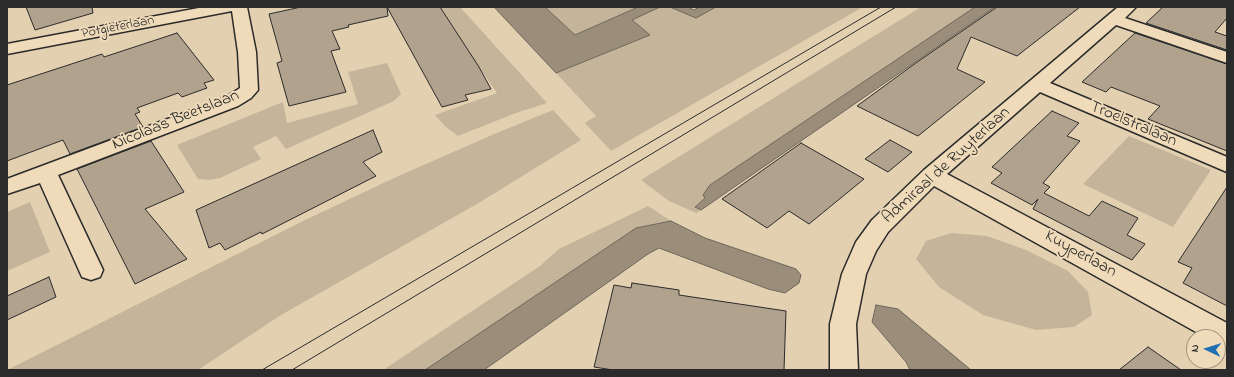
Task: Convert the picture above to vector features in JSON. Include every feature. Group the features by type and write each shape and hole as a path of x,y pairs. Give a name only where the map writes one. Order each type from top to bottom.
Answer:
{"street":[{"name":"Potgieterlaan","path":"7,49 230,7"},
{"name":"Nicolaas Beetslaan","path":"7,187 231,102 244,94 249,90 247,52 239,7"},
{"name":"Admiraal de Ruyterlaan","path":"844,370 843,324 854,274 865,248 880,226 932,175 1128,7"},
{"path":"1114,19 1227,58"},
{"name":"Troelstralaan","path":"1038,85 1227,165"},
{"path":"46,172 91,270"},
{"name":"Kuyperlaan","path":"932,175 1227,336"}],"shaded area":[{"path":"437,7 460,7 547,103 516,113 458,136 445,126 435,115 497,93"},
{"path":"494,7 545,7 575,35 638,7 660,7 632,20 650,35 556,73"},
{"path":"545,7 638,7 575,35"},
{"path":"660,7 670,7 696,18 716,7 863,7 611,151 585,123 596,116 556,73 650,35 632,20"},
{"path":"670,7 688,7 694,10 699,7 716,7 696,18"},
{"path":"921,7 975,7 710,185 706,197 695,206 701,210 696,213 669,201 641,180"},
{"path":"975,7 995,7 701,210 695,207 705,198 703,195 710,185"},
{"path":"387,63 401,94 394,101 286,149 276,136 253,147 261,159 220,178 210,180 198,179 177,145 283,102 287,123 358,104 348,72"},
{"path":"553,110 581,140 477,204 281,315 198,370 7,370 303,221 394,178"},
{"path":"1129,136 1211,170 1173,227 1083,184"},
{"path":"30,202 50,252 7,271 7,212"},
{"path":"648,206 671,221 636,228 425,370 383,370 540,266 559,249"},
{"path":"671,221 705,238 796,269 801,275 799,283 785,293 768,289 659,248 648,254 484,370 425,370 636,228"},
{"path":"951,233 987,236 1026,250 1068,271 1088,292 1092,315 1074,327 1036,330 983,315 939,287 916,259 926,241"},
{"path":"876,305 898,309 971,370 910,370 906,362 872,322"}],"building":[{"path":"26,7 92,7 93,13 35,30"},
{"path":"301,7 387,7 388,16 348,25 349,27 332,31 340,49 331,51 346,92 289,106 277,63 282,61 269,14"},
{"path":"387,7 440,7 479,67 491,89 465,95 468,100 442,107"},
{"path":"997,7 1080,7 1017,56 971,37 957,69 985,82 918,136 857,106 913,65"},
{"path":"1163,7 1227,7 1227,18 1215,32 1227,36 1227,50 1146,23"},
{"path":"177,33 214,80 204,83 207,88 182,97 178,93 137,108 140,112 135,114 143,127 70,154 63,140 7,161 7,85 102,54 104,57"},
{"path":"1135,33 1227,64 1227,151 1148,119 1160,106 1111,87 1106,92 1082,82"},
{"path":"1052,111 1079,123 1067,136 1080,141 1043,183 1050,187 1044,193 1089,216 1102,201 1138,218 1127,235 1145,244 1132,260 1033,209 1038,199 1032,205 991,183 1002,173 992,167"},
{"path":"373,130 382,152 363,162 376,176 262,234 261,232 225,250 220,243 209,248 196,210"},
{"path":"890,140 912,152 888,172 865,159"},
{"path":"151,141 184,192 145,209 187,259 135,284 77,169"},
{"path":"801,143 864,179 809,224 789,211 767,228 722,199"},
{"path":"1227,187 1227,306 1183,283 1192,268 1178,262"},
{"path":"49,277 56,297 7,320 7,296"},
{"path":"632,283 679,290 679,295 786,311 784,370 613,370 594,367 614,285 631,288"},
{"path":"1148,347 1181,370 1119,370"}],"tram line":[{"path":"262,370 881,7"},
{"path":"292,370 896,7"}]}
